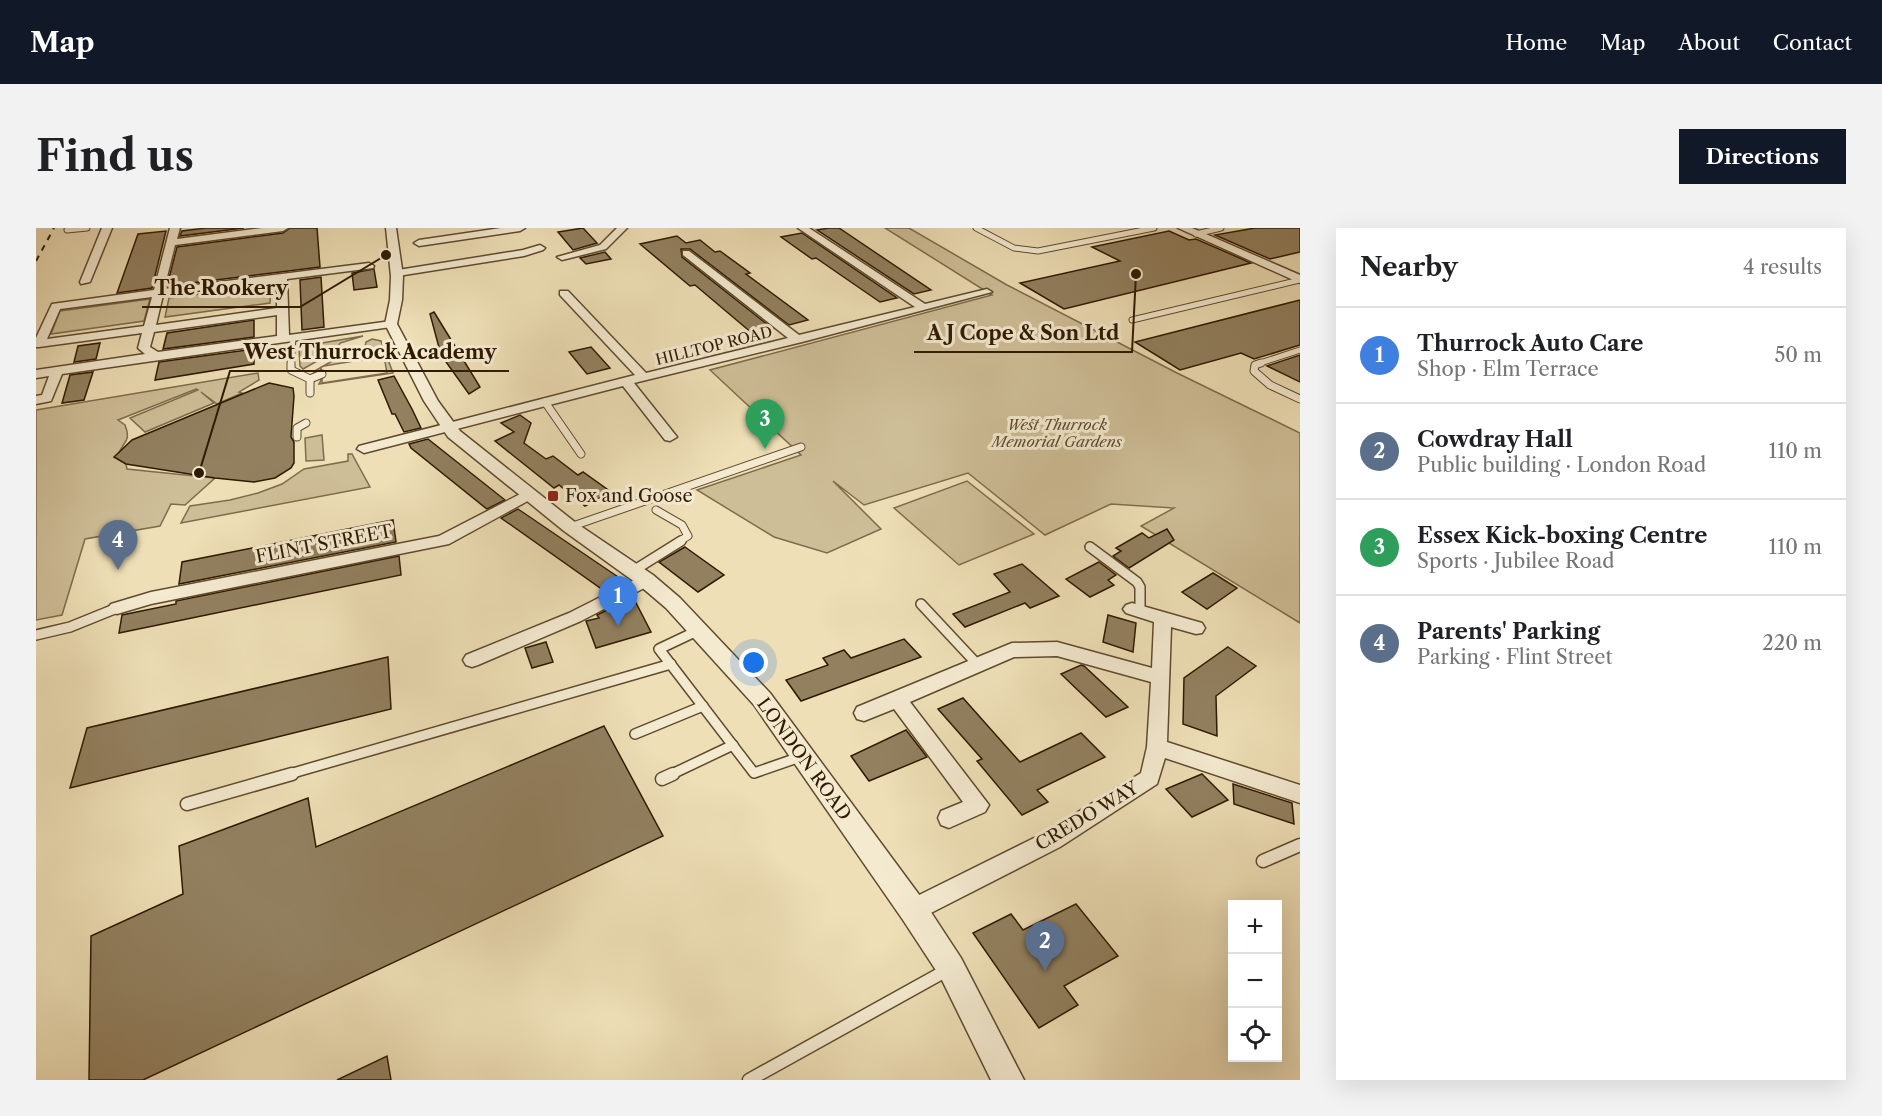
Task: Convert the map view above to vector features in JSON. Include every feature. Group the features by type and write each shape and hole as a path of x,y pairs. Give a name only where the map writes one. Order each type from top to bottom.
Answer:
{"street":[{"path":"85,282 107,228"},
{"path":"156,356 144,348 175,228"},
{"path":"171,243 283,228"},
{"path":"36,374 391,324 398,299 398,273 391,228"},
{"path":"419,243 520,228"},
{"path":"398,273 524,254 540,248 554,251 565,261 612,243 622,228"},
{"path":"803,228 924,308"},
{"path":"1183,228 1300,280"},
{"path":"535,235 541,242 540,248"},
{"path":"686,253 798,340"},
{"path":"282,311 39,344 56,306 369,266"},
{"path":"282,277 282,311 288,339"},
{"name":"HILLTOP ROAD","path":"364,449 433,432 447,426 987,292"},
{"path":"564,293 644,378"},
{"name":"LONDON ROAD","path":"391,324 431,401 447,426 463,443 570,527 640,576 700,630 762,699 913,910 951,968 1008,1080"},
{"path":"36,400 47,398 57,371"},
{"path":"627,382 670,436"},
{"name":"FLINT STREET","path":"117,608 151,593 442,540 530,494"},
{"path":"472,660 575,617 640,576"},
{"path":"1136,610 1196,628"},
{"name":"CREDO WAY","path":"913,910 1052,840 1150,778 1157,747 1163,618"},
{"path":"864,713 1012,650 1057,650 1161,678"},
{"path":"897,699 978,805 949,818"},
{"path":"1157,747 1300,794"}],"lane":[{"path":"67,230 87,228"},
{"path":"976,228 1014,248 1038,251 1154,228"},
{"path":"1196,234 1221,228"},
{"path":"1132,320 1300,280"},
{"path":"288,339 291,370 310,379 322,374"},
{"path":"1300,350 1255,364 1254,371 1270,385 1300,399"},
{"path":"310,379 310,393"},
{"path":"545,402 581,454"},
{"path":"297,437 297,428 306,423"},
{"path":"570,527 801,447"},
{"path":"640,576 688,536 682,525 656,510"},
{"path":"1090,547 1137,582 1140,587 1136,610"},
{"path":"921,604 977,664"},
{"path":"36,635 70,627 117,608"},
{"path":"700,630 659,649 754,773 803,756"},
{"path":"187,804 671,664"},
{"path":"635,734 703,706"},
{"path":"662,779 733,745"},
{"path":"1263,861 1300,845"},
{"path":"749,1080 951,968"}],"green space":[{"name":"West Thurrock Memorial Gardens","path":"885,228 909,228 1007,285 1177,373 1300,433 1300,623 1141,526 1174,508 1111,504 1045,535 968,473 864,505 833,481 881,529 827,553 774,537 697,490 801,455 710,370 992,295"},
{"path":"271,285 270,303 165,317 169,298"},
{"path":"150,299 144,321 51,334 60,311"},
{"path":"363,336 340,343 337,350 303,369 300,366 299,347"},
{"path":"372,339 381,341 393,373 319,384 322,378 322,383 387,373 384,356 323,366 346,353 355,353"},
{"path":"258,373 259,380 239,392 242,393 217,404 201,392 214,403 145,432 130,418 198,390 118,420 125,425 127,431 127,439 118,456 126,464 127,469 215,478 185,505 171,504 160,526 85,539 62,615 36,620 36,410"},
{"path":"322,435 324,460 306,461 305,438"},
{"path":"348,454 352,454 370,487 181,523 190,506 258,493 282,484 304,469 348,461"},
{"path":"967,481 1034,534 959,565 894,508"}],"building":[{"path":"206,228 244,228 180,236 182,231"},
{"path":"290,228 317,228 320,267 167,286 177,247 283,233"},
{"path":"583,228 597,243 573,250 558,232"},
{"path":"839,228 931,290 914,294 817,230"},
{"path":"1255,228 1300,228 1300,252 1270,259 1215,235"},
{"path":"166,231 152,288 117,293 138,234"},
{"path":"1169,231 1189,240 1196,239 1251,263 1064,309 1020,283 1120,261 1092,247"},
{"path":"802,233 897,298 880,302 781,237"},
{"path":"677,236 686,243 700,240 715,252 720,251 750,273 746,274 808,320 789,325 690,249 681,249 682,257 773,329 753,334 695,285 690,286 640,244"},
{"path":"605,252 611,259 586,264 580,258"},
{"path":"374,269 377,287 354,290 352,273"},
{"path":"321,277 324,327 302,330 300,280"},
{"path":"1300,300 1300,345 1254,359 1241,353 1180,370 1135,342"},
{"path":"434,312 480,387 469,394 441,355 430,314"},
{"path":"254,320 254,337 163,349 167,333"},
{"path":"100,343 96,359 74,362 78,346"},
{"path":"591,347 610,368 587,374 569,352"},
{"path":"254,349 254,364 155,380 159,362"},
{"path":"1300,355 1300,382 1267,366"},
{"path":"93,372 84,400 62,403 70,375"},
{"path":"394,376 421,428 404,432 395,414 392,414 378,380"},
{"path":"269,383 293,388 294,396 291,437 294,442 294,463 291,468 275,478 254,482 215,478 126,464 114,457 132,440"},
{"path":"520,415 531,423 524,443 546,459 553,456 578,475 583,472 611,492 585,506 559,485 554,488 495,441 514,432 501,423"},
{"path":"428,439 505,500 487,509 409,444"},
{"path":"518,509 625,582 606,592 501,518"},
{"path":"393,520 396,542 179,584 182,562"},
{"path":"1167,529 1174,540 1129,568 1113,556 1121,551 1116,548 1142,533 1149,538"},
{"path":"685,547 724,575 698,592 659,562"},
{"path":"399,556 401,575 119,633 122,615 176,604 176,601"},
{"path":"1099,562 1116,575 1108,580 1114,585 1090,597 1066,579"},
{"path":"1022,564 1059,596 1030,608 1025,603 965,627 953,614 1010,592 994,574"},
{"path":"1213,573 1237,588 1207,609 1182,592"},
{"path":"633,597 651,632 596,648 586,621 599,618 597,615"},
{"path":"1108,615 1136,623 1133,652 1103,642"},
{"path":"904,639 921,657 801,701 786,680 828,665 823,658 844,650 851,658"},
{"path":"546,642 553,662 532,668 525,648"},
{"path":"1228,647 1256,666 1216,696 1217,736 1183,724 1184,678"},
{"path":"388,657 391,709 70,788 87,728"},
{"path":"1081,665 1128,707 1106,717 1061,674"},
{"path":"963,698 1020,762 1081,733 1105,757 1037,790 1048,802 1022,815 977,761 982,759 938,709"},
{"path":"604,726 663,836 143,1080 89,1080 91,936 183,894 179,846 308,798 316,847"},
{"path":"906,730 927,757 869,781 851,756"},
{"path":"1202,774 1228,800 1192,817 1166,789"},
{"path":"1233,784 1292,803 1294,824 1234,804"},
{"path":"1076,904 1118,956 1064,986 1078,1005 1039,1028 973,933 1011,914 1023,930"},
{"path":"387,1056 391,1080 337,1080"}],"railway":[{"path":"36,261 54,228"}],"place":[{"name":"The Rookery","path":"386,255"},
{"name":"A J Cope & Son Ltd","path":"1136,274"},
{"name":"Essex Kick-boxing Centre","path":"765,449"},
{"name":"West Thurrock Academy","path":"199,473"},
{"name":"Fox and Goose","path":"553,496"},
{"name":"Parents' Parking","path":"118,570"},
{"name":"Thurrock Auto Care","path":"618,626"},
{"name":"Cowdray Hall","path":"1045,971"}]}
